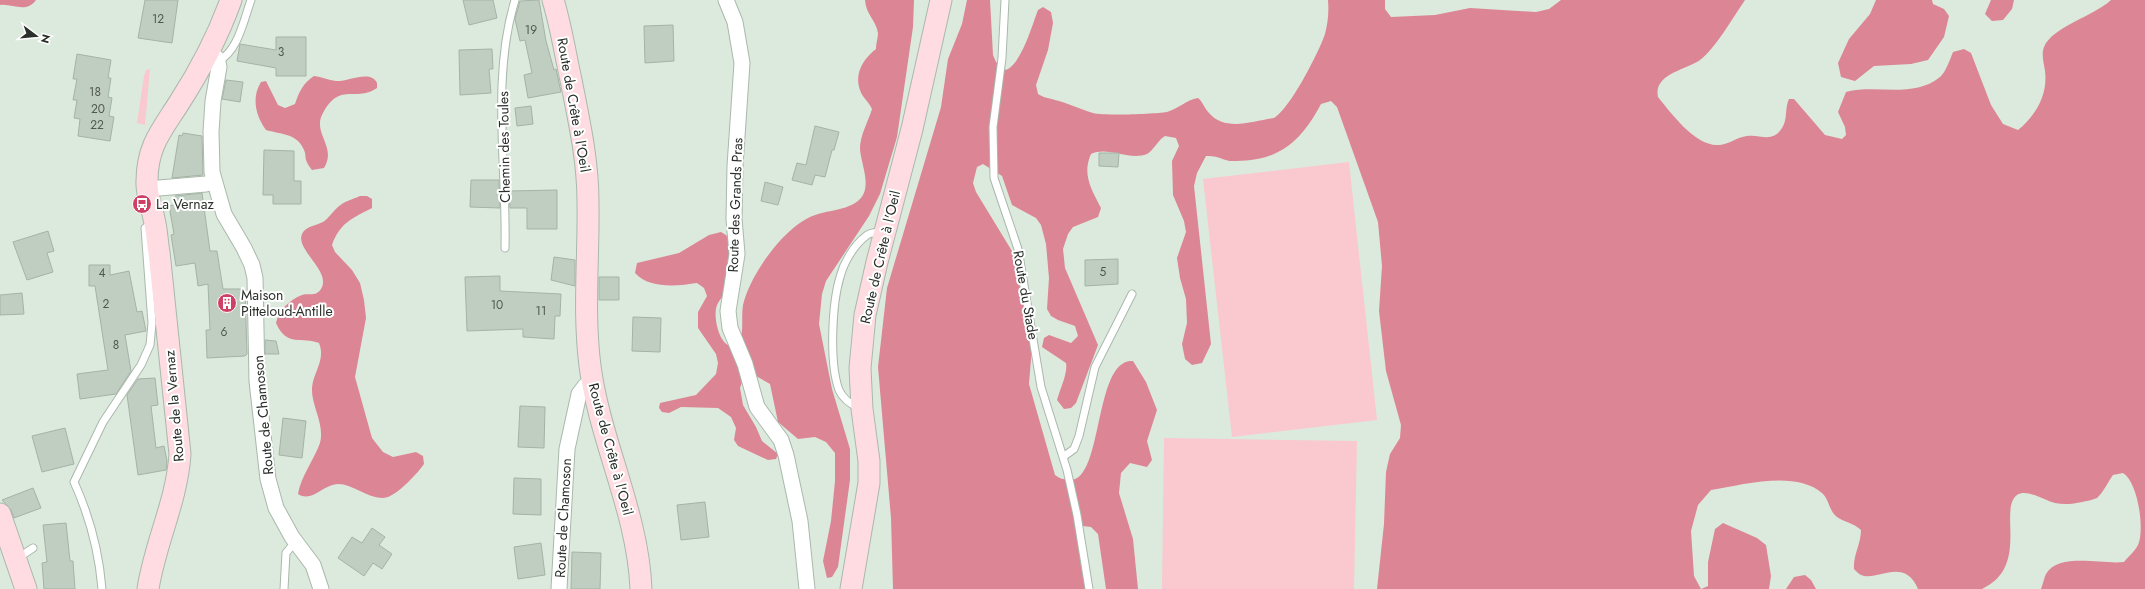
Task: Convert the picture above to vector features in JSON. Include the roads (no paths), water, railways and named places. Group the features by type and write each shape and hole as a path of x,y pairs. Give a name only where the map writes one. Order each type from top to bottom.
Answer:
{"street":[{"name":"Route de la Vernaz","path":"148,589 154,562 177,481 180,454 152,188 148,166 154,146 164,123 214,55 223,21 231,0"},
{"name":"Route de Crête à l'Oeil","path":"553,0 566,56 586,160 588,228 586,295 592,383 605,436 636,538 640,562 641,589"},
{"name":"Route des Grands Pras","path":"726,0 735,22 742,63 735,166 734,219 737,254 728,311 730,328 745,364 757,407 780,440 786,455 800,521 807,589"},
{"name":"Route de Crête à l'Oeil","path":"851,589 869,483 869,461 862,409 860,368 863,334 871,285 912,129 941,0"},
{"name":"Route de Chamoson","path":"214,55 219,67 213,100 210,161 214,181 224,214 244,248 254,272 257,381 268,479 276,508 295,542 313,565 321,589"},
{"path":"152,188 206,184 214,181"},
{"name":"Route de Chamoson","path":"559,589 567,449 579,394 583,387 592,383"},
{"path":"0,514 24,554 26,589"}],"lane":[{"path":"214,55 225,57 236,39 251,0"},
{"name":"Chemin des Toules","path":"505,248 504,166 500,103 510,18 515,0"},
{"name":"Route du Stade","path":"1005,0 1002,53 993,127 994,178 1017,243 1024,277 1041,387 1063,457 1077,515 1089,589"},
{"path":"102,589 101,573 90,522 74,482 103,422 148,352 152,324 145,228 155,221"},
{"path":"862,409 849,404 840,391 833,366 835,306 840,276 853,248 867,234 885,230"},
{"path":"1063,457 1074,449 1079,436 1095,367 1132,294"},
{"path":"284,589 286,553 295,542"}],"place":[{"name":"La Vernaz","path":"142,204"},
{"name":"Maison Pitteloud-Antille","path":"227,303"}]}
